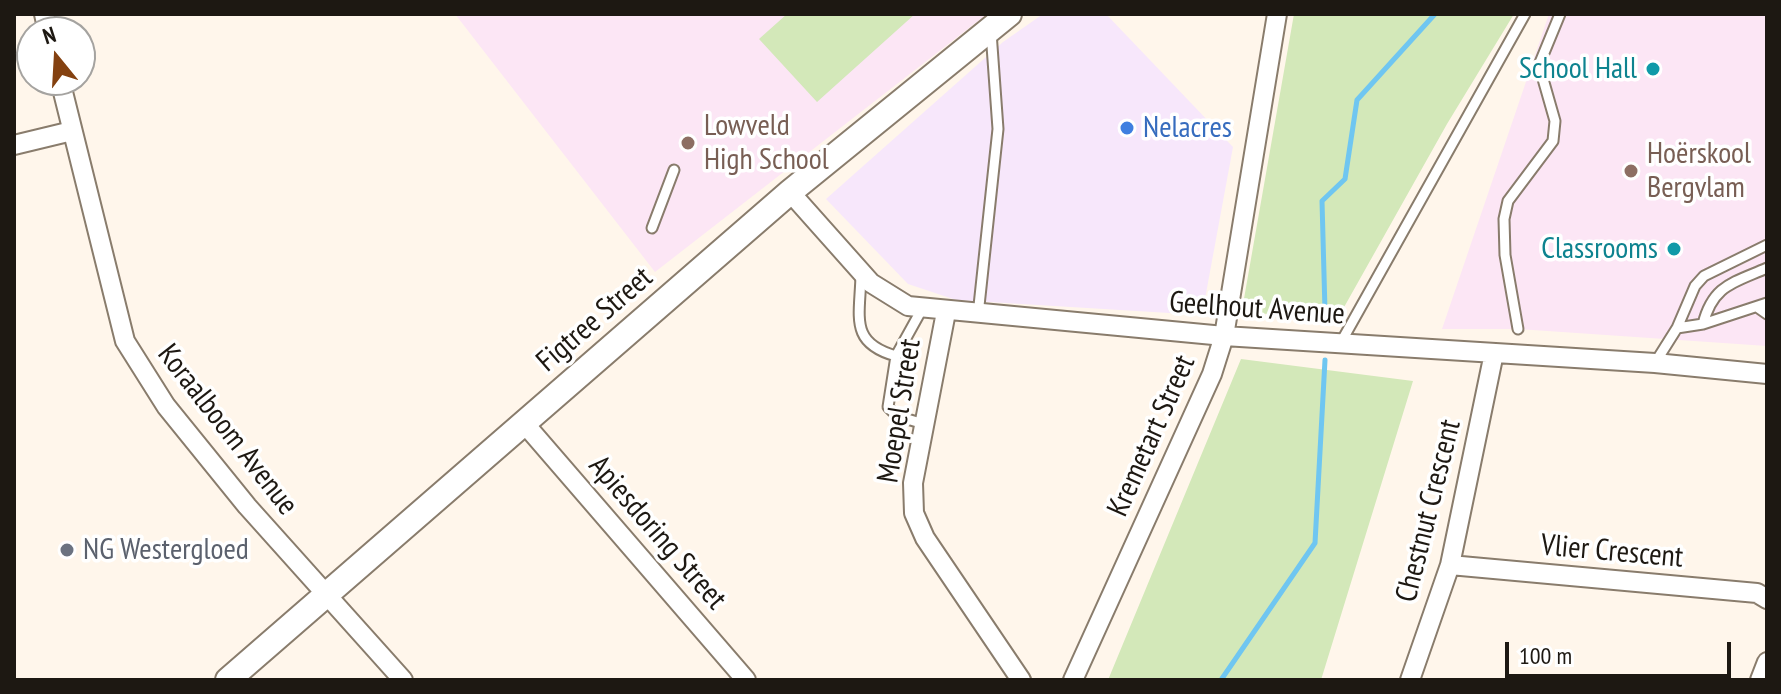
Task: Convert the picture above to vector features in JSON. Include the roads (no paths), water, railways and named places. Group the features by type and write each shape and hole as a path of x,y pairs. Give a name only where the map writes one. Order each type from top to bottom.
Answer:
{"street":[{"name":"Kremetart Street","path":"1073,680 1212,374 1224,336 1277,14"},
{"name":"Figtree Street","path":"228,680 790,192 1000,21"},
{"name":"Koraalboom Avenue","path":"64,96 125,341 166,406 325,595 403,680"},
{"path":"14,145 72,131"},
{"name":"Geelhout Avenue","path":"790,192 886,296 922,309 1224,336 1655,363 1767,374"},
{"name":"Moepel Street","path":"946,312 913,483 914,513 925,538 1021,680"},
{"name":"Chestnut Crescent","path":"1410,680 1450,565 1494,353"},
{"name":"Apiesdoring Street","path":"524,423 746,680"},
{"name":"Vlier Crescent","path":"1450,565 1757,593 1767,599"},
{"path":"1760,680 1767,662"}],"lane":[{"path":"1340,344 1525,14"},
{"path":"1518,329 1505,255 1504,219 1508,201 1553,141 1555,121 1539,65 1560,14"},
{"path":"978,315 998,129 1000,21"},
{"path":"652,228 674,170"},
{"path":"1655,363 1677,328 1690,295 1704,276 1767,245"},
{"path":"1703,324 1708,304 1718,291 1767,268"},
{"path":"861,272 862,336 870,348 896,356"},
{"path":"1677,328 1703,324 1762,305 1767,314"},
{"path":"922,309 896,356 888,407 897,416 924,424"}],"waterway":[{"path":"1325,311 1322,201 1345,179 1357,100 1435,14"},
{"path":"1221,680 1315,543 1325,360"}],"place":[{"name":"School Hall","path":"1653,69"},
{"name":"Nelacres","path":"1127,128"},
{"name":"Lowveld High School","path":"688,143"},
{"name":"Hoërskool Bergvlam","path":"1631,171"},
{"name":"Classrooms","path":"1674,249"},
{"name":"NG Westergloed","path":"67,550"}]}
